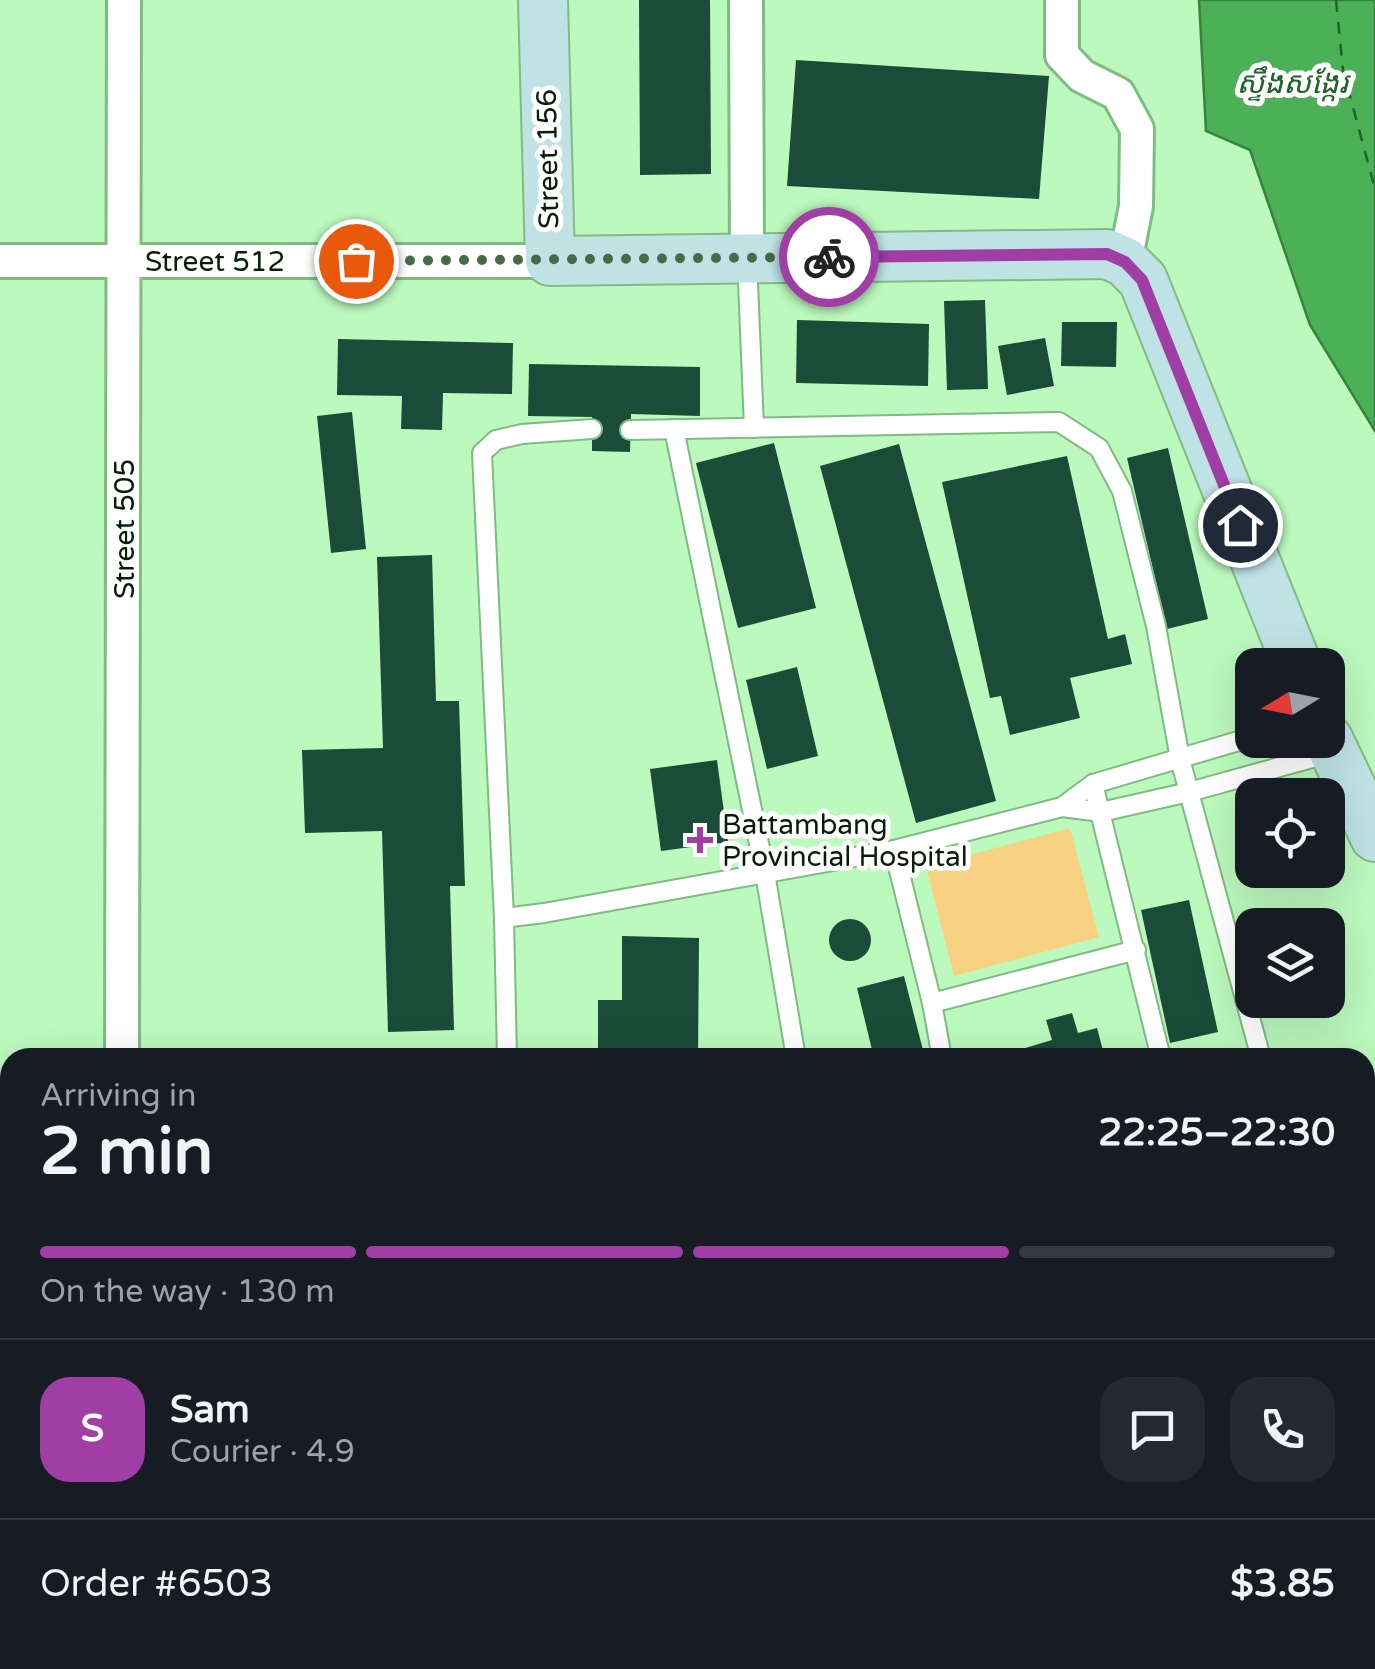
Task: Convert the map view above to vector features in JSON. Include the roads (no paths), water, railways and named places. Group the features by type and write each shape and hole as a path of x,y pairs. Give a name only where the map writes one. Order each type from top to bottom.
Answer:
{"street":[{"name":"Street 505","path":"122,1048 124,0"},
{"name":"Street 156","path":"543,0 550,261 1107,254 1125,262"},
{"path":"746,0 748,258"},
{"path":"1062,0 1062,55 1082,76 1118,94 1137,128 1136,206 1125,262 1142,280 1289,648"},
{"name":"Street 512","path":"0,261 550,261"},
{"path":"1336,758 1375,837"}],"lane":[{"path":"748,258 754,428"},
{"path":"630,430 1059,422 1099,448 1122,491 1156,626 1188,792 1258,1048"},
{"path":"507,1048 482,453 496,440 522,434 592,429"},
{"path":"674,429 765,873 794,1048"},
{"path":"504,918 894,850 1062,806 1093,784 1235,742"},
{"path":"1062,806 1101,812 1188,792 1293,758"},
{"path":"1093,784 1159,1048"},
{"path":"894,850 940,1048"},
{"path":"932,1003 1136,950"}],"water":[{"name":"ស្ទឹងសង្កែរ","path":"1199,0 1375,0 1375,431 1310,325 1250,150 1206,131"}],"place":[{"name":"Battambang Provincial Hospital","path":"700,840"}]}
